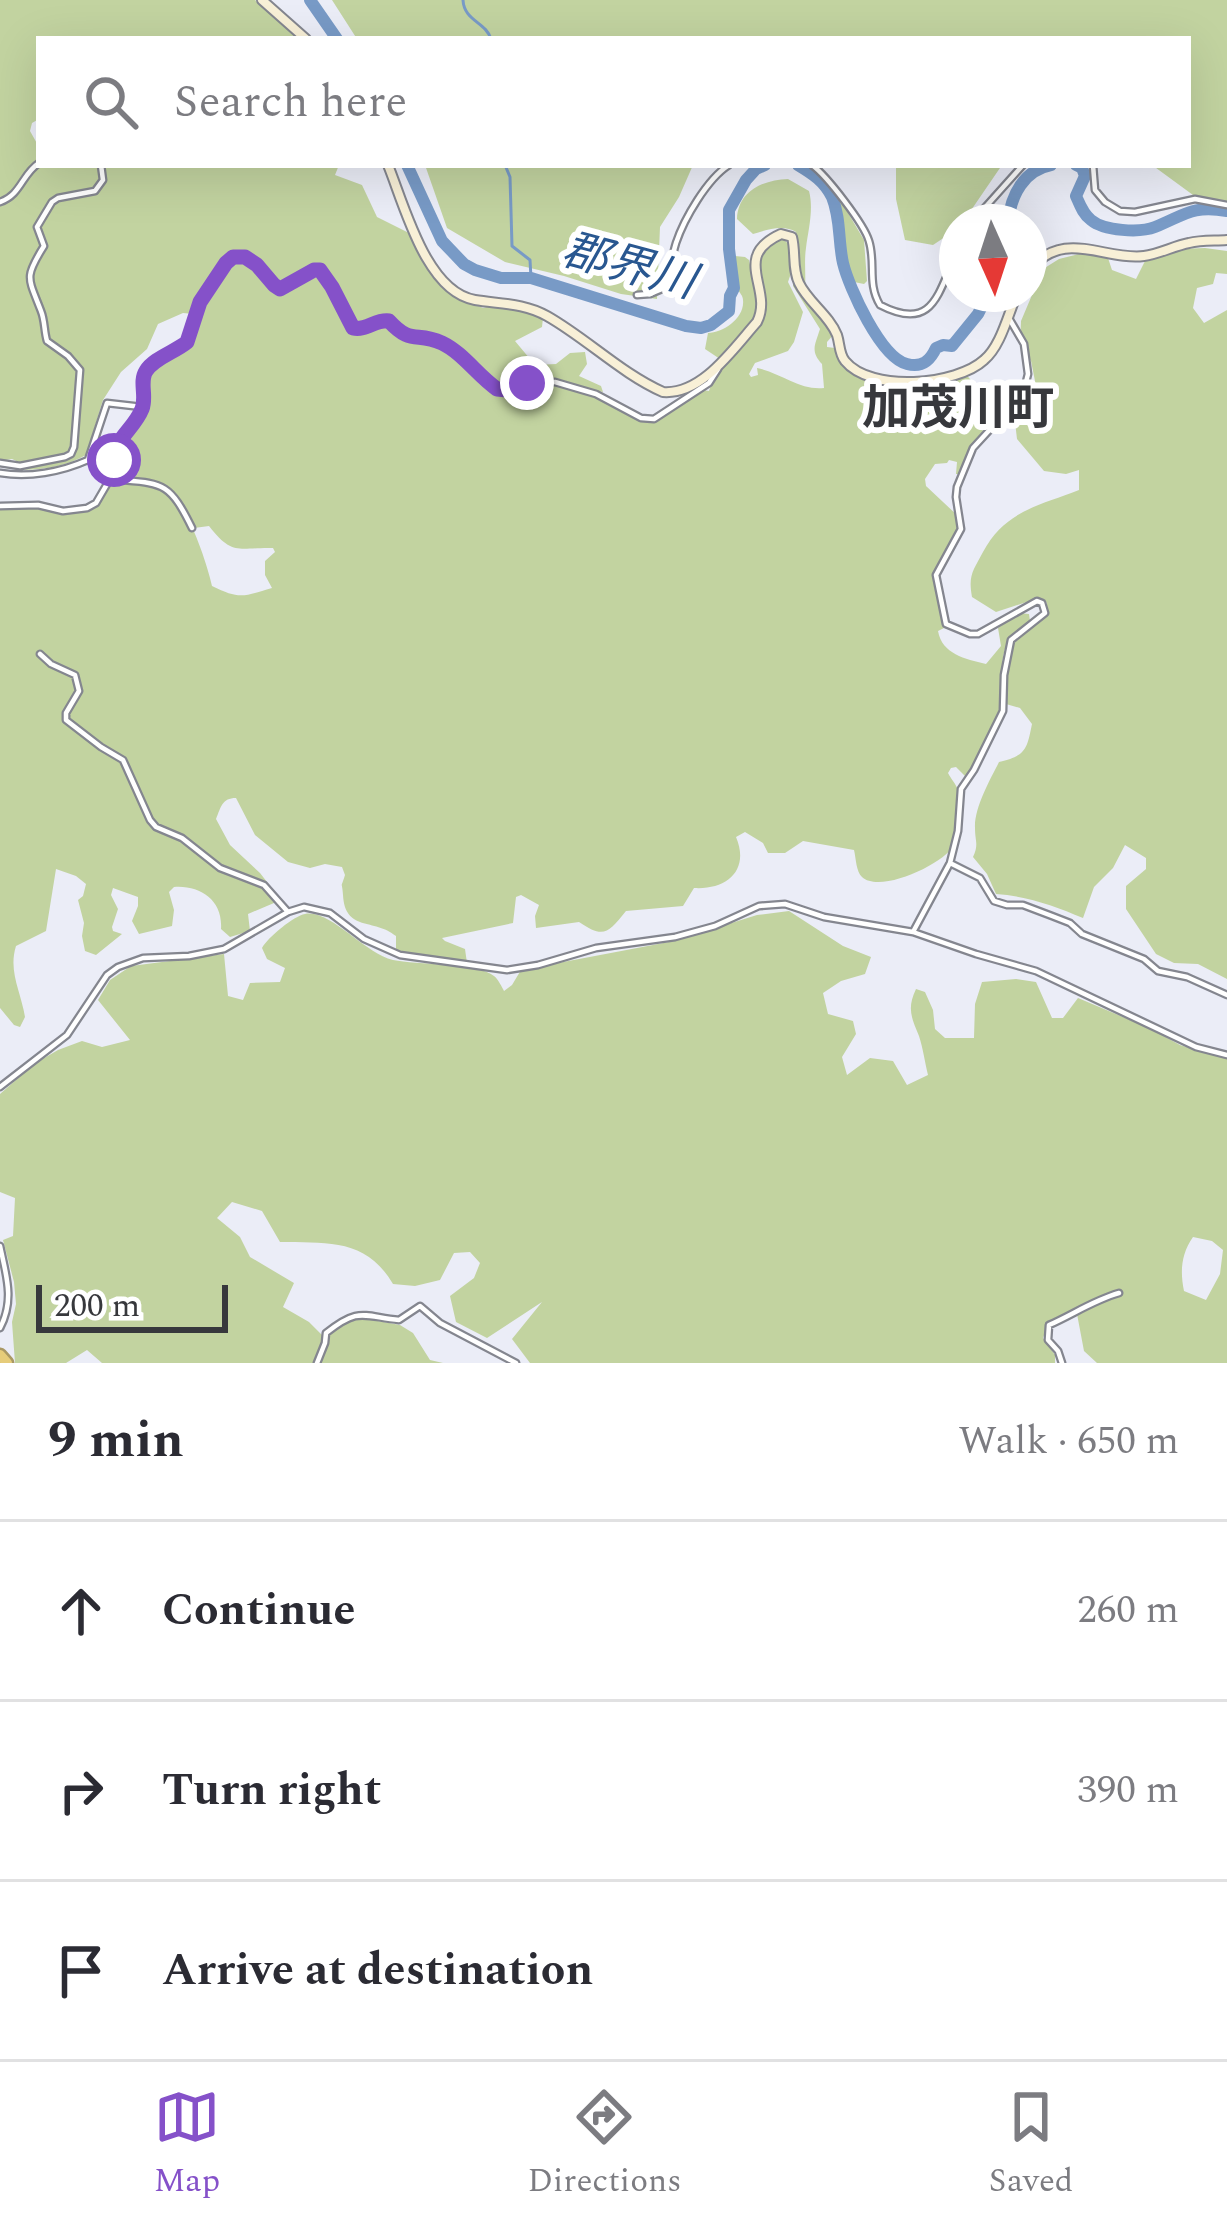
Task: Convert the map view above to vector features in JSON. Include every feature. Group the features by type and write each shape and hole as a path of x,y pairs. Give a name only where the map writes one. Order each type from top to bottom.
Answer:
{"highway":[{"path":"0,1354 7,1363"}],"main road":[{"path":"262,0 303,36"},
{"path":"389,168 440,279 473,300 542,313 663,392 688,390 761,315 763,302 754,263 765,244 781,234 792,237 795,274 836,333 841,357 874,378 916,382 970,370 990,356 1008,312"},
{"path":"1047,255 1096,248 1148,256 1194,241 1227,240"}],"street":[{"path":"0,202 12,197 36,165"},
{"path":"0,463 25,466 65,457 74,447 80,370 47,341 29,274 44,246 37,227 50,204 95,191 103,180 101,168"},
{"path":"637,295 665,286 684,222 714,176 725,168"},
{"path":"816,168 866,232 872,286 880,305 912,315 927,310 939,292"},
{"path":"988,204 1020,168"},
{"path":"1093,168 1095,190 1120,211 1195,199 1227,205"},
{"path":"0,506 38,505 62,511 96,502 110,478 115,446 136,422 145,400 145,372 187,342 200,302 233,257 257,265 280,289 320,270 353,328 386,320 403,335 438,341 497,389 555,382 596,394 641,418 654,419 709,383 718,364"},
{"path":"913,932 950,863 962,789 1003,711 1011,640 1045,613 1042,602 1037,601 988,631 970,634 946,624 938,583 938,569 961,530 956,497 967,461 1025,386 1024,344 1007,315"},
{"path":"0,473 24,476 88,460 107,404 142,407"},
{"path":"110,478 169,489 193,528"},
{"path":"40,654 74,675 79,692 66,720 123,760 156,827 182,838 220,868 264,884 288,912"},
{"path":"950,863 980,878 994,901 1022,905 1070,923 1082,934 1144,959 1158,970 1227,995"},
{"path":"0,1087 68,1035 107,975 118,968 142,958 224,949 304,907 321,909 364,939 400,956 507,970 596,948 675,937 759,906 785,904 824,917 913,932 1036,971 1196,1047 1227,1055"},
{"path":"0,1246 10,1294 0,1328"},
{"path":"1062,1363 1048,1340 1049,1325 1119,1293"},
{"path":"317,1363 326,1333 346,1318 363,1314 399,1320 420,1306 440,1323 516,1363"}],"green space":[{"path":"0,0 255,0 298,36 36,36 36,121 30,131 36,142 36,164 16,191 0,200"},
{"path":"332,0 1227,0 1227,202 1193,195 1156,168 1191,168 1191,36 355,36"},
{"path":"36,168 100,168 101,184 94,193 103,184 103,168 338,168 335,175 362,185 377,217 413,235 447,287 483,308 497,304 543,318 542,327 515,341 535,365 556,364 570,353 585,352 587,364 579,376 601,386 603,392 548,380 495,386 449,345 404,334 386,318 354,327 321,269 280,288 256,262 239,255 212,280 194,314 183,313 158,324 147,349 121,372 103,400 86,455 44,468 0,467 0,464 29,466 48,463 74,452 82,372 76,362 47,338 31,285 46,341 75,363 79,372 73,447 66,455 25,465 12,459 0,461 0,203 14,195","holes":["53,202 38,225 45,248 30,272 32,264 43,246 36,226"]},
{"path":"426,168 692,168 660,227 657,299 621,294 505,262 447,228"},
{"path":"896,168 1000,168 975,204 939,204 939,241 933,245 905,240 896,199"},
{"path":"788,179 809,191 805,287 796,232 780,228 753,234 737,219 747,194"},
{"path":"841,201 864,240 864,284 854,282 851,272 837,203"},
{"path":"783,239 792,247 788,282 803,312 788,351 755,363 751,377 758,375 757,368 807,387 824,388 822,364 815,351 820,329 793,286 793,277 834,334 827,347 835,348 856,375 891,384 965,374 980,401 983,433 959,474 957,462 949,460 935,464 925,479 926,486 959,517 957,534 934,574 944,623 938,631 949,650 986,664 1001,646 998,628 1018,613 1029,614 1030,621 1014,633 1004,650 1000,708 988,740 966,777 956,767 948,773 959,801 955,841 948,853 911,874 871,881 860,875 854,850 803,841 785,853 768,853 763,843 745,832 736,837 740,859 733,876 716,886 694,888 683,906 626,911 600,932 579,922 536,928 539,905 521,895 516,897 513,923 442,938 465,949 467,963 400,953 396,936 349,914 342,867 310,868 288,862 255,835 236,798 231,798 216,819 230,845 281,900 248,914 250,931 230,937 221,929 218,910 208,896 174,887 169,892 172,926 139,934 132,921 138,897 113,888 118,909 112,927 122,934 96,955 85,951 82,936 78,900 86,884 56,869 46,931 16,946 14,973 25,1017 20,1027 14,1025 0,1008 0,508 81,511 109,483 152,484 168,491 180,504 212,586 242,595 272,588 265,561 275,552 273,548 231,546 209,526 194,528 180,502 167,488 115,474 117,448 146,405 146,374 188,344 198,310 227,264 235,258 250,261 279,290 318,271 351,328 358,331 386,323 401,336 447,347 495,390 567,387 632,415 658,420 703,390 709,391 722,366 758,325 765,302 759,259 769,244"},
{"path":"1178,249 1227,251 1227,274 1216,273 1213,284 1197,288 1193,308 1204,323 1227,310 1227,979 1198,964 1174,963 1156,954 1126,909 1126,886 1146,869 1146,858 1125,845 1113,868 1094,887 1083,918 1041,902 996,894 973,857 975,820 983,794 999,762 1015,757 1029,740 1032,724 1020,708 1006,704 1006,672 1014,643 1046,616 1047,603 1039,598 996,612 972,597 972,573 992,538 1012,519 1079,490 1079,470 1066,474 1044,471 1017,439 1015,422 1032,409 1035,381 1031,361 1020,346 1021,321 1025,312 1047,312 1047,266 1059,259 1083,253 1108,258 1112,270 1136,279 1146,259"},
{"path":"735,256 749,260 760,307 752,325 720,359 705,349 708,333 732,323 743,307 734,274"},
{"path":"789,911 843,946 871,957 865,974 823,993 828,1014 853,1021 856,1034 842,1057 847,1075 870,1058 893,1061 907,1085 928,1075 911,1012 916,989 925,992 935,1029 945,1038 974,1038 975,1004 982,982 1016,979 1036,982 1052,1018 1063,1018 1078,998 1180,1045 1227,1059 1227,1363 1097,1363 1084,1351 1077,1314 1048,1324 1043,1338 1055,1363 530,1363 512,1339 542,1302 487,1338 456,1322 450,1296 474,1278 480,1263 470,1252 454,1253 440,1280 415,1286 393,1284 371,1258 358,1251 329,1244 280,1242 262,1211 232,1202 217,1218 240,1237 250,1257 294,1283 283,1307 322,1335 356,1317 400,1325 413,1333 430,1360 443,1363 102,1363 87,1350 66,1363 15,1363 14,1282 3,1240 13,1236 15,1198 0,1192 0,1094 58,1050 82,1041 102,1047 130,1040 98,1000 110,980 131,966 224,954 228,996 243,1000 250,983 280,982 285,968 267,959 265,943 294,919 315,914 382,956 486,972 504,991 521,970 674,941 757,915","holes":["1193,1237 1212,1241 1223,1250 1220,1274 1206,1300 1184,1291 1182,1263"]}],"waterway":[{"name":"郡界川","path":"310,0 335,36"},
{"path":"463,0 467,13 489,36"},
{"name":"郡界川","path":"408,168 442,241 464,264 501,278 531,278 701,328 729,311 734,288 729,210 758,168"},
{"path":"506,168 512,246 530,260 531,278"},
{"name":"郡界川","path":"803,168 818,178 832,197 852,288 877,336 897,359 912,365 928,360 936,348 952,346 979,312"},
{"name":"郡界川","path":"1012,204 1020,185 1042,168"},
{"name":"郡界川","path":"1082,168 1085,176 1076,196 1088,218 1104,227 1140,230 1197,210 1227,211"}],"district":[{"name":"加茂川町","path":"958,409"}],"route":[{"path":"114,460 115,446 140,415 145,372 187,342 200,302 233,257 245,257 257,265 280,289 320,270 353,328 389,321 403,335 448,346 497,389 527,383"}]}
